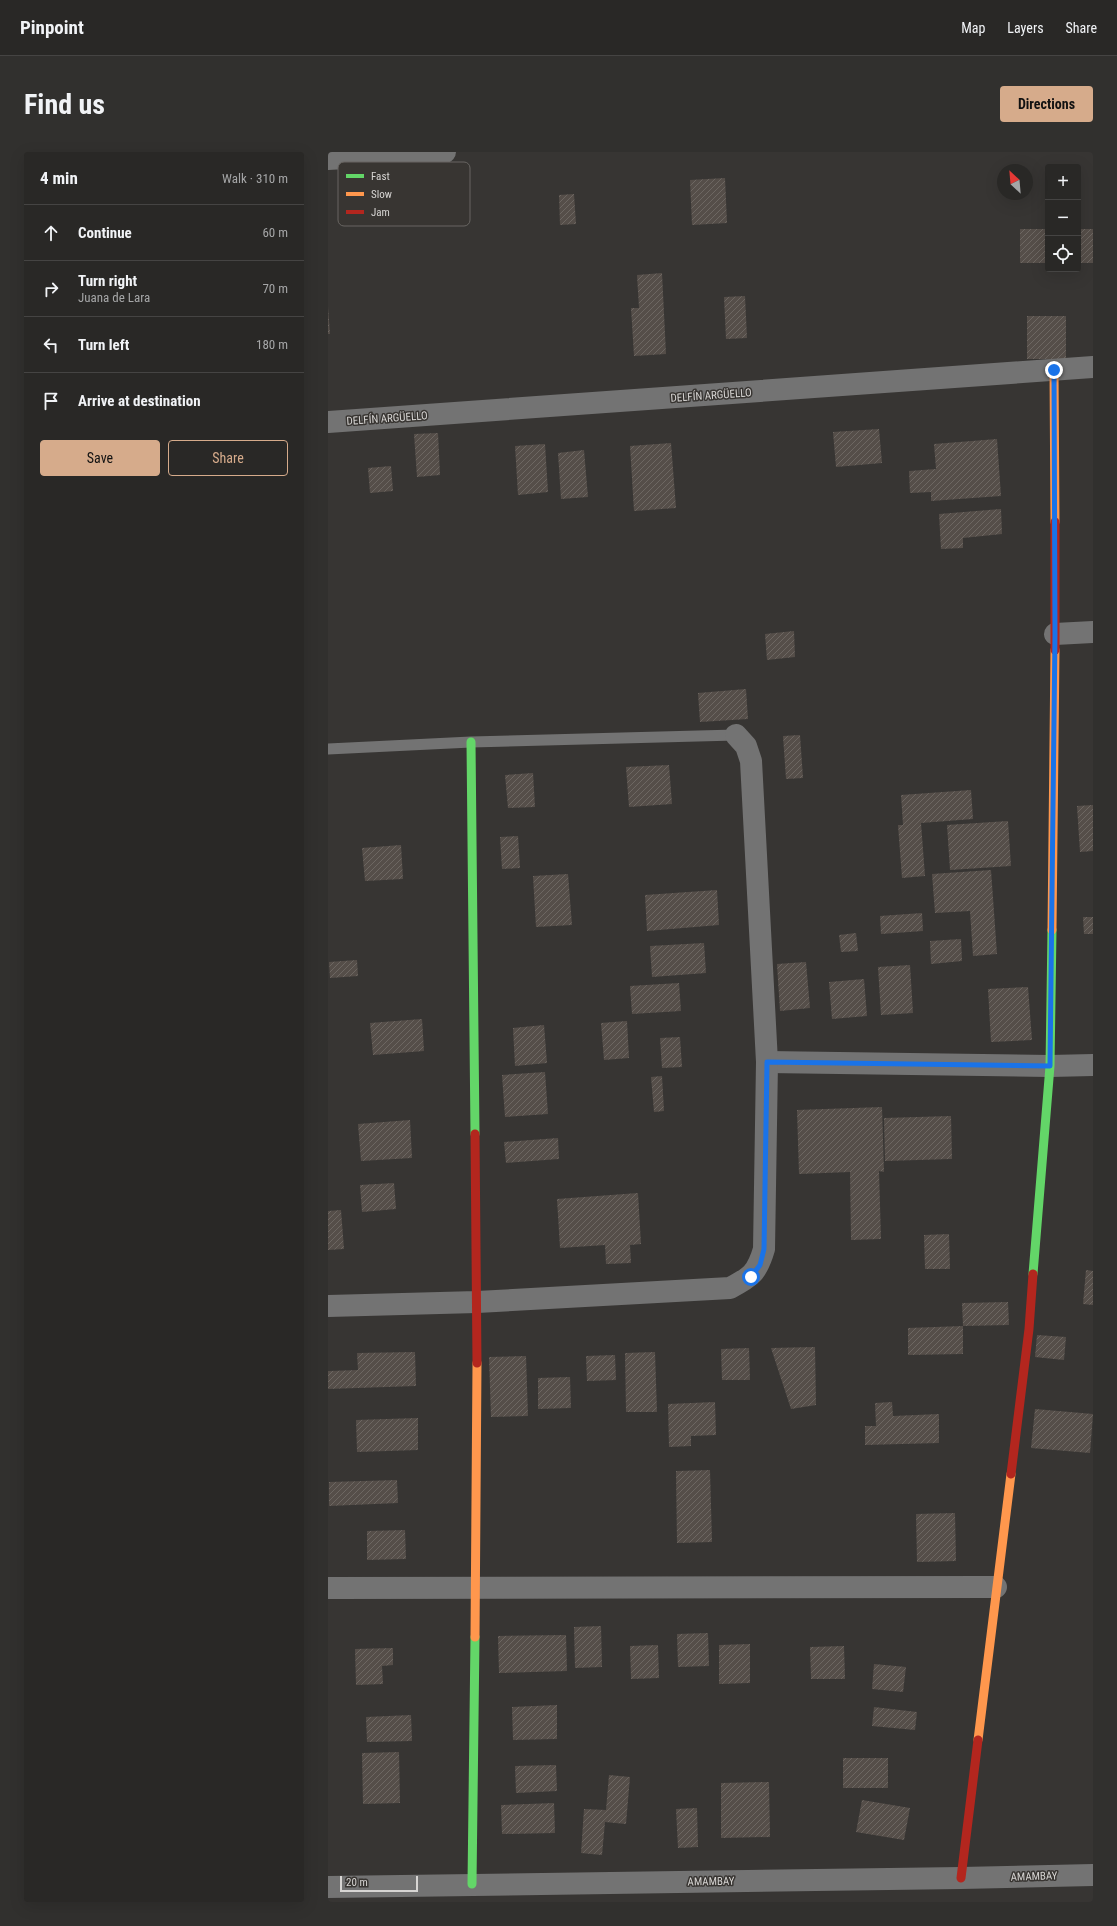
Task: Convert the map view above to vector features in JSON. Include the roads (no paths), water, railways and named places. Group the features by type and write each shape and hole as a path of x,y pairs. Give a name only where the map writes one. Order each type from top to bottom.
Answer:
{"street":[{"path":"328,159 445,152"},
{"name":"DELFÍN ARGÜELLO","path":"328,422 1093,368"},
{"path":"961,1878 1029,1329 1050,1066 1055,634 1054,370"},
{"path":"1055,634 1093,632"},
{"path":"328,1306 477,1302 730,1288 751,1277 760,1265 764,1249 767,1062 751,762 746,746 736,735"},
{"path":"471,742 477,1302 476,1588 472,1884"},
{"path":"767,1062 1050,1066 1093,1065"},
{"path":"328,1588 996,1587"},
{"name":"AMAMBAY","path":"328,1887 1093,1875"}],"lane":[{"path":"328,750 471,742 736,735"}]}
